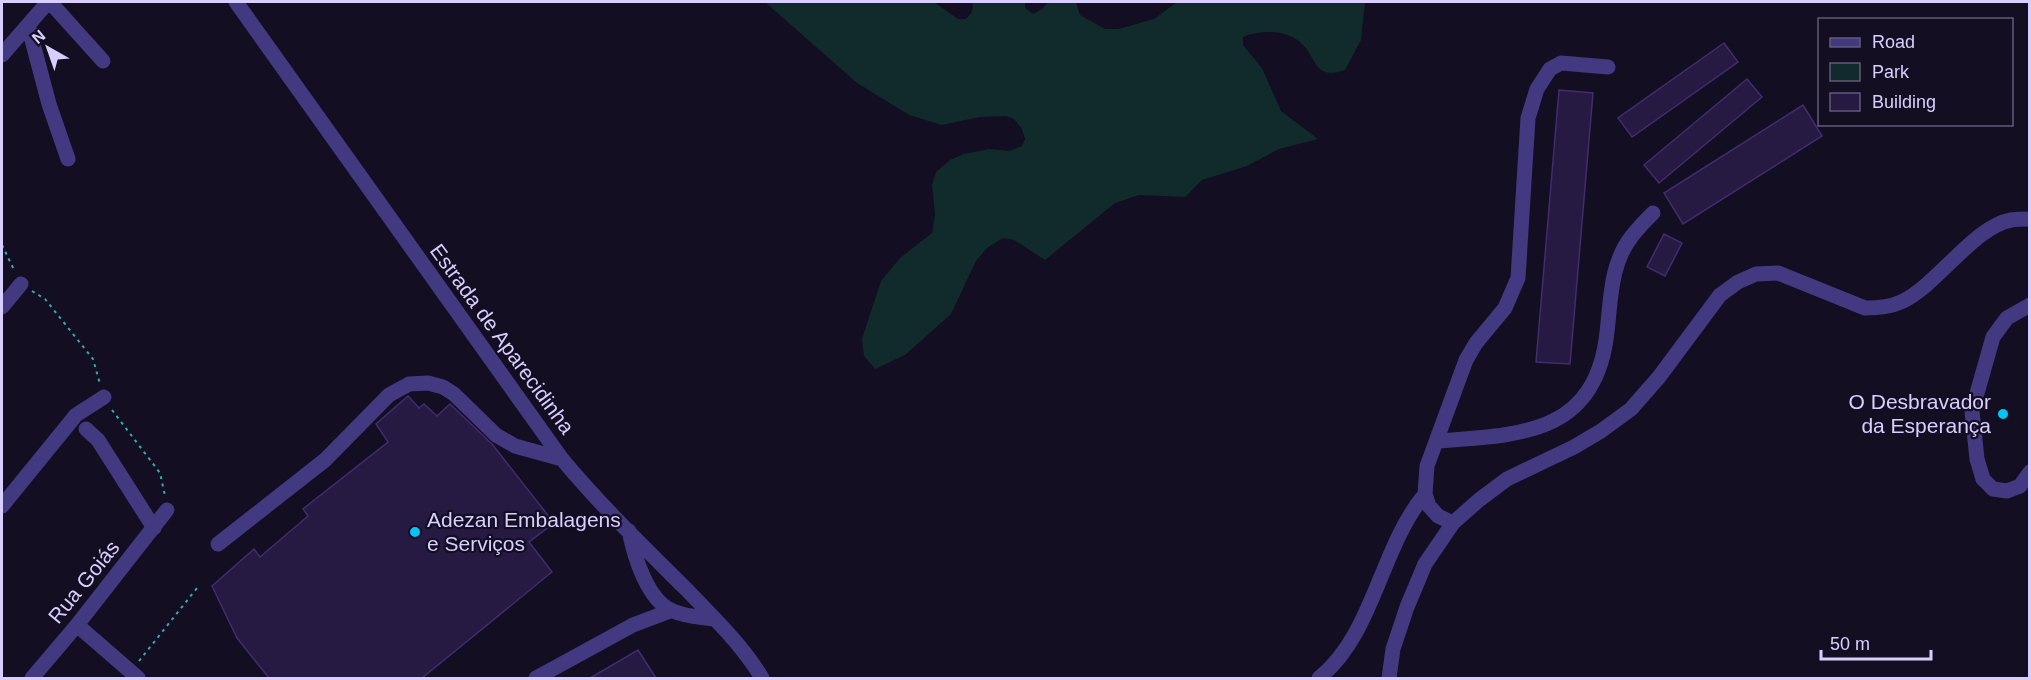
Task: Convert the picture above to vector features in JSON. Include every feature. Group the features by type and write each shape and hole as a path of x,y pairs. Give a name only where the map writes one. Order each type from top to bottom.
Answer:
{"street":[{"path":"2,55 49,2 103,61"},
{"name":"Estrada de Aparecidinha","path":"236,2 562,459 585,487 714,619 752,661 762,678"},
{"path":"28,25 49,104 68,159"},
{"path":"1453,523 1437,516 1429,506 1425,494 1426,466 1466,360 1505,308 1518,278 1528,118 1537,89 1550,69 1561,63 1608,67"},
{"path":"1437,441 1515,434 1564,417 1577,406 1590,389 1599,369 1607,335 1614,272 1621,254 1631,237 1653,213"},
{"path":"1389,678 1393,649 1407,607 1425,564 1453,523 1507,479 1574,447 1631,409 1659,378 1720,295 1738,282 1756,274 1778,273 1865,308 1880,308 1900,303 1928,285 1961,252 1991,229 2009,220 2030,219"},
{"path":"2,307 21,284"},
{"path":"2030,305 2007,318 1993,337 1972,411 1977,459 1983,479 1993,489 2007,491 2020,486 2030,472"},
{"path":"218,544 317,466 389,395 409,384 428,383 443,387 454,394 496,435 515,446 562,459"},
{"path":"2,506 76,415 104,398"},
{"path":"86,429 98,440 154,528"},
{"path":"1318,678 1341,654 1361,621 1404,524 1425,494"},
{"name":"Rua Goiás","path":"32,678 77,625 167,510"},
{"path":"629,531 640,569 651,591 670,611 714,619"},
{"path":"536,678 633,625 670,611"},
{"path":"77,625 134,675"}],"path":[{"path":"2,245 21,284"},
{"path":"134,675 197,588"}],"green space":[{"path":"765,2 934,2 958,19 966,19 972,12 973,2 1025,2 1025,8 1033,14 1048,2 1076,2 1080,15 1105,29 1118,29 1154,19 1177,2 1365,2 1361,40 1345,70 1335,73 1322,70 1302,44 1289,36 1266,32 1243,37 1243,45 1262,68 1281,111 1318,139 1279,149 1247,166 1202,180 1185,197 1139,195 1115,203 1045,260 1014,240 1003,238 987,248 976,261 951,314 905,355 875,369 864,356 862,339 881,281 900,258 932,233 935,215 932,185 936,172 950,160 964,154 989,149 1009,151 1022,146 1025,139 1022,129 1014,119 1006,116 980,117 942,125 909,115 857,83"}],"building":[{"path":"1724,43 1738,62 1632,137 1618,118"},
{"path":"1747,79 1762,97 1659,183 1644,165"},
{"path":"1559,90 1593,93 1570,364 1536,362"},
{"path":"1803,105 1822,136 1683,224 1664,193"},
{"path":"1664,234 1682,243 1665,276 1647,267"},
{"name":"Adezan Embalagens e Serviços","path":"408,396 419,408 424,404 437,416 450,404 492,444 554,523 529,542 552,572 422,678 269,678 237,638 212,586 254,549 260,557 308,516 303,509 388,442 376,424"},
{"path":"638,650 656,678 590,678"}],"place":[{"name":"O Desbravador da Esperança","path":"2003,414"},
{"name":"Adezan Embalagens e Serviços","path":"415,532"}]}
